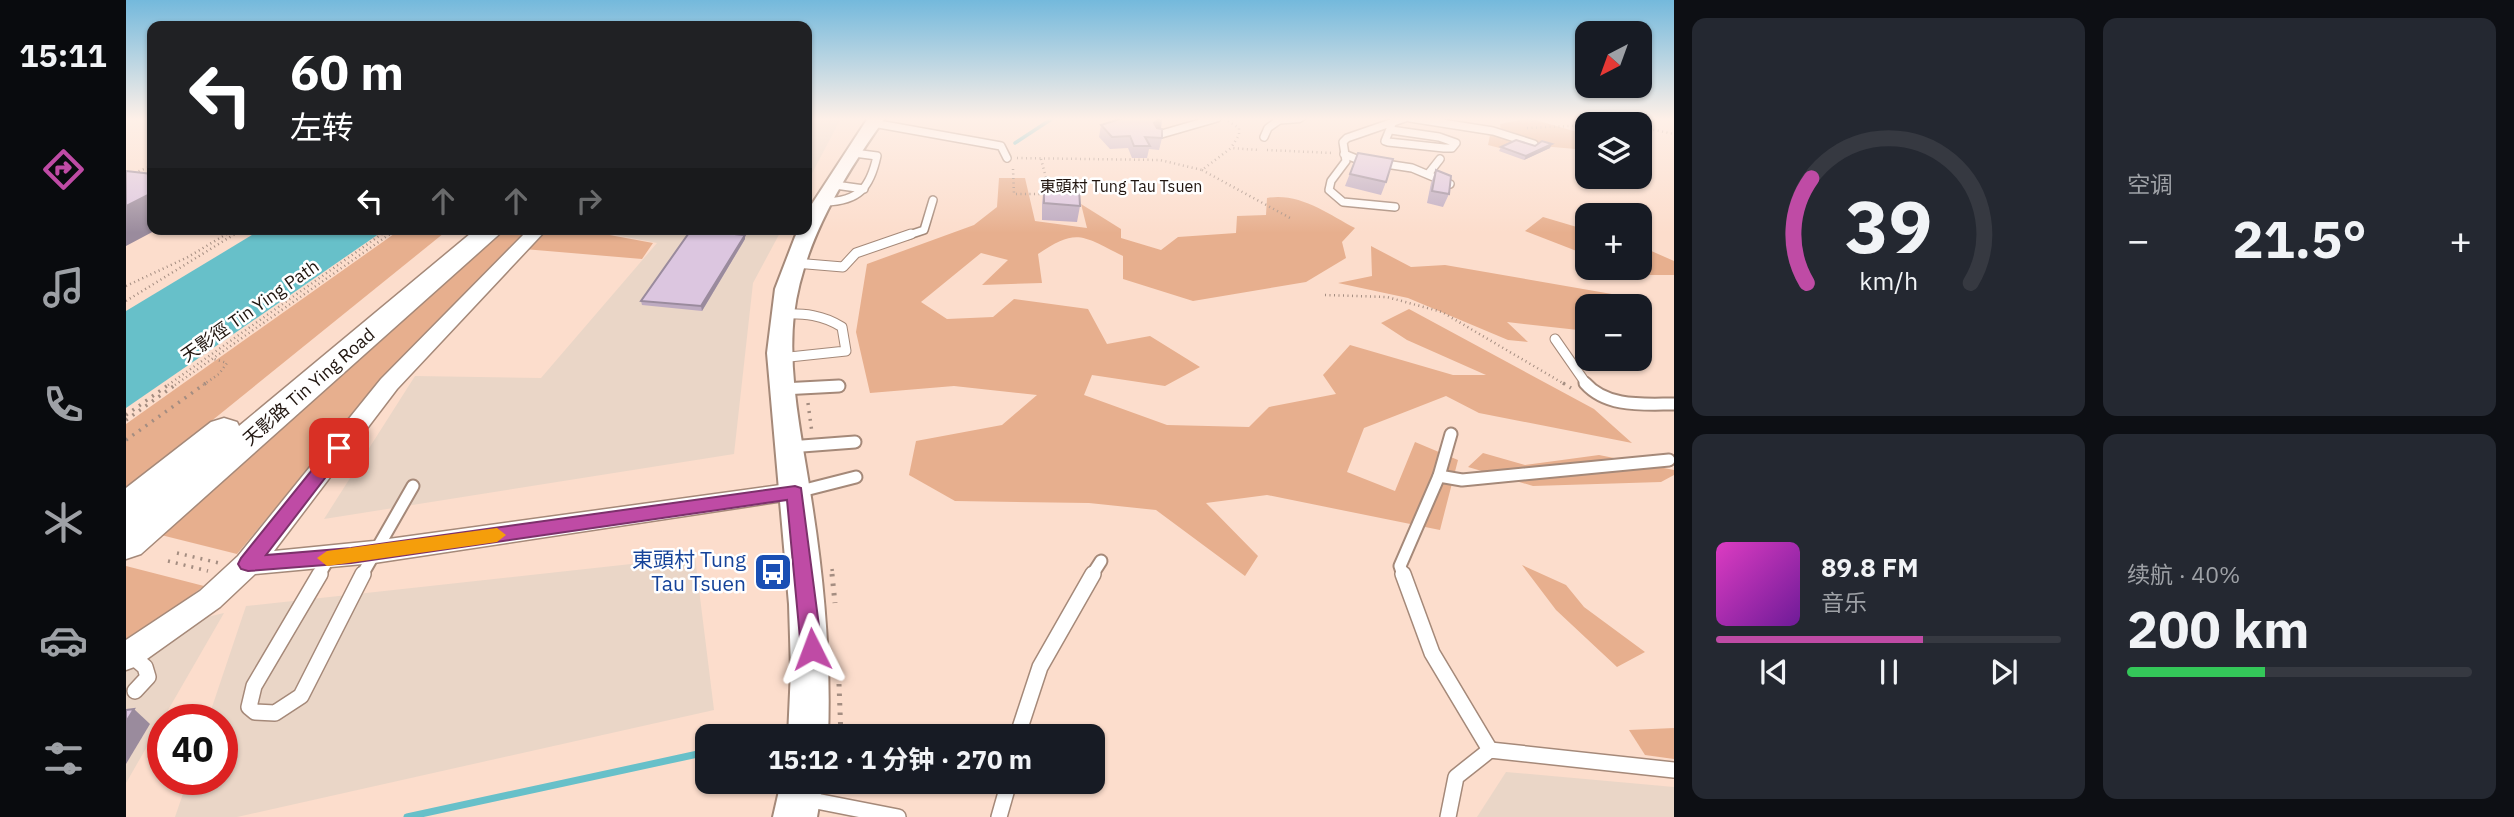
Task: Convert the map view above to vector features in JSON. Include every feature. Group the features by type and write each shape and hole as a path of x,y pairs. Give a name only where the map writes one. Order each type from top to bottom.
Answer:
{"main road":[{"name":"天影路 Tin Ying Road","path":"126,509 457,235"},
{"name":"天影路 Tin Ying Road","path":"126,543 485,235"}],"street":[{"path":"812,229 852,156"},
{"path":"128,656 209,599 241,570 388,384 533,235"},
{"path":"809,235 795,263 782,314 780,358 794,388 801,446 795,492 810,612 812,686 809,724"},
{"path":"241,570 795,492"}],"lane":[{"path":"830,193 851,202 861,195 877,156"},
{"path":"1345,156 1346,161 1329,190 1343,202 1395,207"},
{"path":"1349,156 1429,173 1450,184"},
{"path":"1429,173 1440,159"},
{"path":"830,193 864,189"},
{"path":"795,263 843,267 856,253 924,230 933,201"},
{"path":"780,358 846,351 842,327 827,317 819,314 782,314"},
{"path":"1555,339 1586,388 1596,396 1616,403 1674,404"},
{"path":"794,388 839,386"},
{"path":"1451,434 1439,476 1400,566 1432,653 1490,750"},
{"path":"801,446 855,442"},
{"path":"1439,476 1462,480 1670,460"},
{"path":"795,492 856,477"},
{"path":"329,558 254,686 249,707 254,713 264,716 280,710 301,695 374,552 413,486"},
{"path":"1020,724 1044,655 1101,561"},
{"path":"128,656 145,667 148,677 135,691"},
{"path":"1448,817 1456,777 1490,750 1674,770"},
{"path":"999,817 1006,794"},
{"path":"799,799 841,803 898,817"}],"path":[{"path":"1202,170 1220,156"},
{"path":"1007,158 1013,167 1014,194 1050,194 1041,159"},
{"path":"1007,158 1160,160 1202,170 1292,219"},
{"path":"126,176 147,168"},
{"path":"126,286 188,257 225,235"},
{"path":"126,301 233,235"},
{"name":"天影徑 Tin Ying Path","path":"126,418 381,235"},
{"path":"126,418 388,235"},
{"path":"1325,295 1396,298 1424,306 1501,344 1566,385 1596,396"},
{"path":"126,440 219,374 227,363 213,358"},
{"path":"794,388 801,446"},
{"path":"177,553 241,570"},
{"path":"830,560 835,610"},
{"path":"167,561 241,570"},
{"path":"839,673 841,724"}],"shaded area":[{"path":"812,156 821,156 812,173"},
{"path":"999,178 1025,178 1035,221 1087,228 1081,204 1121,229 1121,238 1161,250 1178,237 1236,233 1237,216 1266,215 1267,198 1302,201 1355,228 1342,242 1346,258 1306,282 1193,301 1123,279 1123,256 1089,239 1071,237 1038,254 1042,283 982,285 1008,260 981,253 921,302 947,319 993,317 1014,299 1088,309 1107,344 1150,336 1200,367 1165,386 1092,375 1084,395 1167,425 1249,427 1269,407 1336,394 1323,375 1350,345 1453,375 1486,375 1407,340 1381,323 1409,309 1594,409 1632,443 1479,413 1446,396 1364,428 1347,472 1395,491 1415,442 1458,460 1440,530 1267,495 1206,503 1258,556 1245,576 1156,510 1089,503 955,501 909,475 916,441 1002,425 1037,395 954,386 870,393 856,332 867,264 974,225 997,207"},
{"path":"1543,217 1575,226 1575,250 1525,231"},
{"path":"393,235 442,235 126,490 126,424"},
{"path":"496,235 610,235 653,243 642,259 512,248 387,374 237,554 157,534"},
{"path":"616,235 779,235 753,283 734,454 324,519 415,376 541,378 657,243"},
{"path":"1371,246 1411,267 1445,265 1612,294 1575,294 1575,330 1507,322 1528,342 1508,340 1408,298 1338,283 1372,276"},
{"path":"1652,251 1674,261 1674,275 1652,275"},
{"path":"1483,453 1525,465 1599,455 1674,470 1674,475 1661,482 1533,486 1468,467"},
{"path":"695,557 714,710 237,817 175,817 183,795 238,795 238,704 213,704 246,606"},
{"path":"1522,565 1566,585 1584,607 1645,652 1617,667 1556,610"},
{"path":"126,566 204,586 126,644"},
{"path":"224,613 172,704 147,704 147,747 126,783 126,668 194,620"},
{"path":"1674,728 1674,759 1645,755 1629,730"},
{"path":"1506,772 1674,787 1674,817 1477,817"}],"water":[{"path":"252,235 377,235 126,408 126,311"}],"building":[{"path":"1357,156 1393,159 1386,182 1350,174"},
{"path":"1436,170 1451,176 1449,194 1432,191"},
{"path":"126,171 147,173 147,196 126,206"},
{"path":"1044,186 1079,188 1080,206 1044,203"},
{"path":"687,235 745,235 701,306 641,301"},
{"path":"134,709 126,722 126,710"}],"waterway":[{"path":"407,817 695,755"}],"slow traffic":[{"path":"327,558 497,535"}],"place":[{"name":"東頭村 Tung Tau Tsuen","path":"773,572"}],"district":[{"name":"東頭村 Tung Tau Tsuen","path":"1121,186"}],"route":[{"path":"339,448 248,564 351,555 795,492 812,649"}]}
